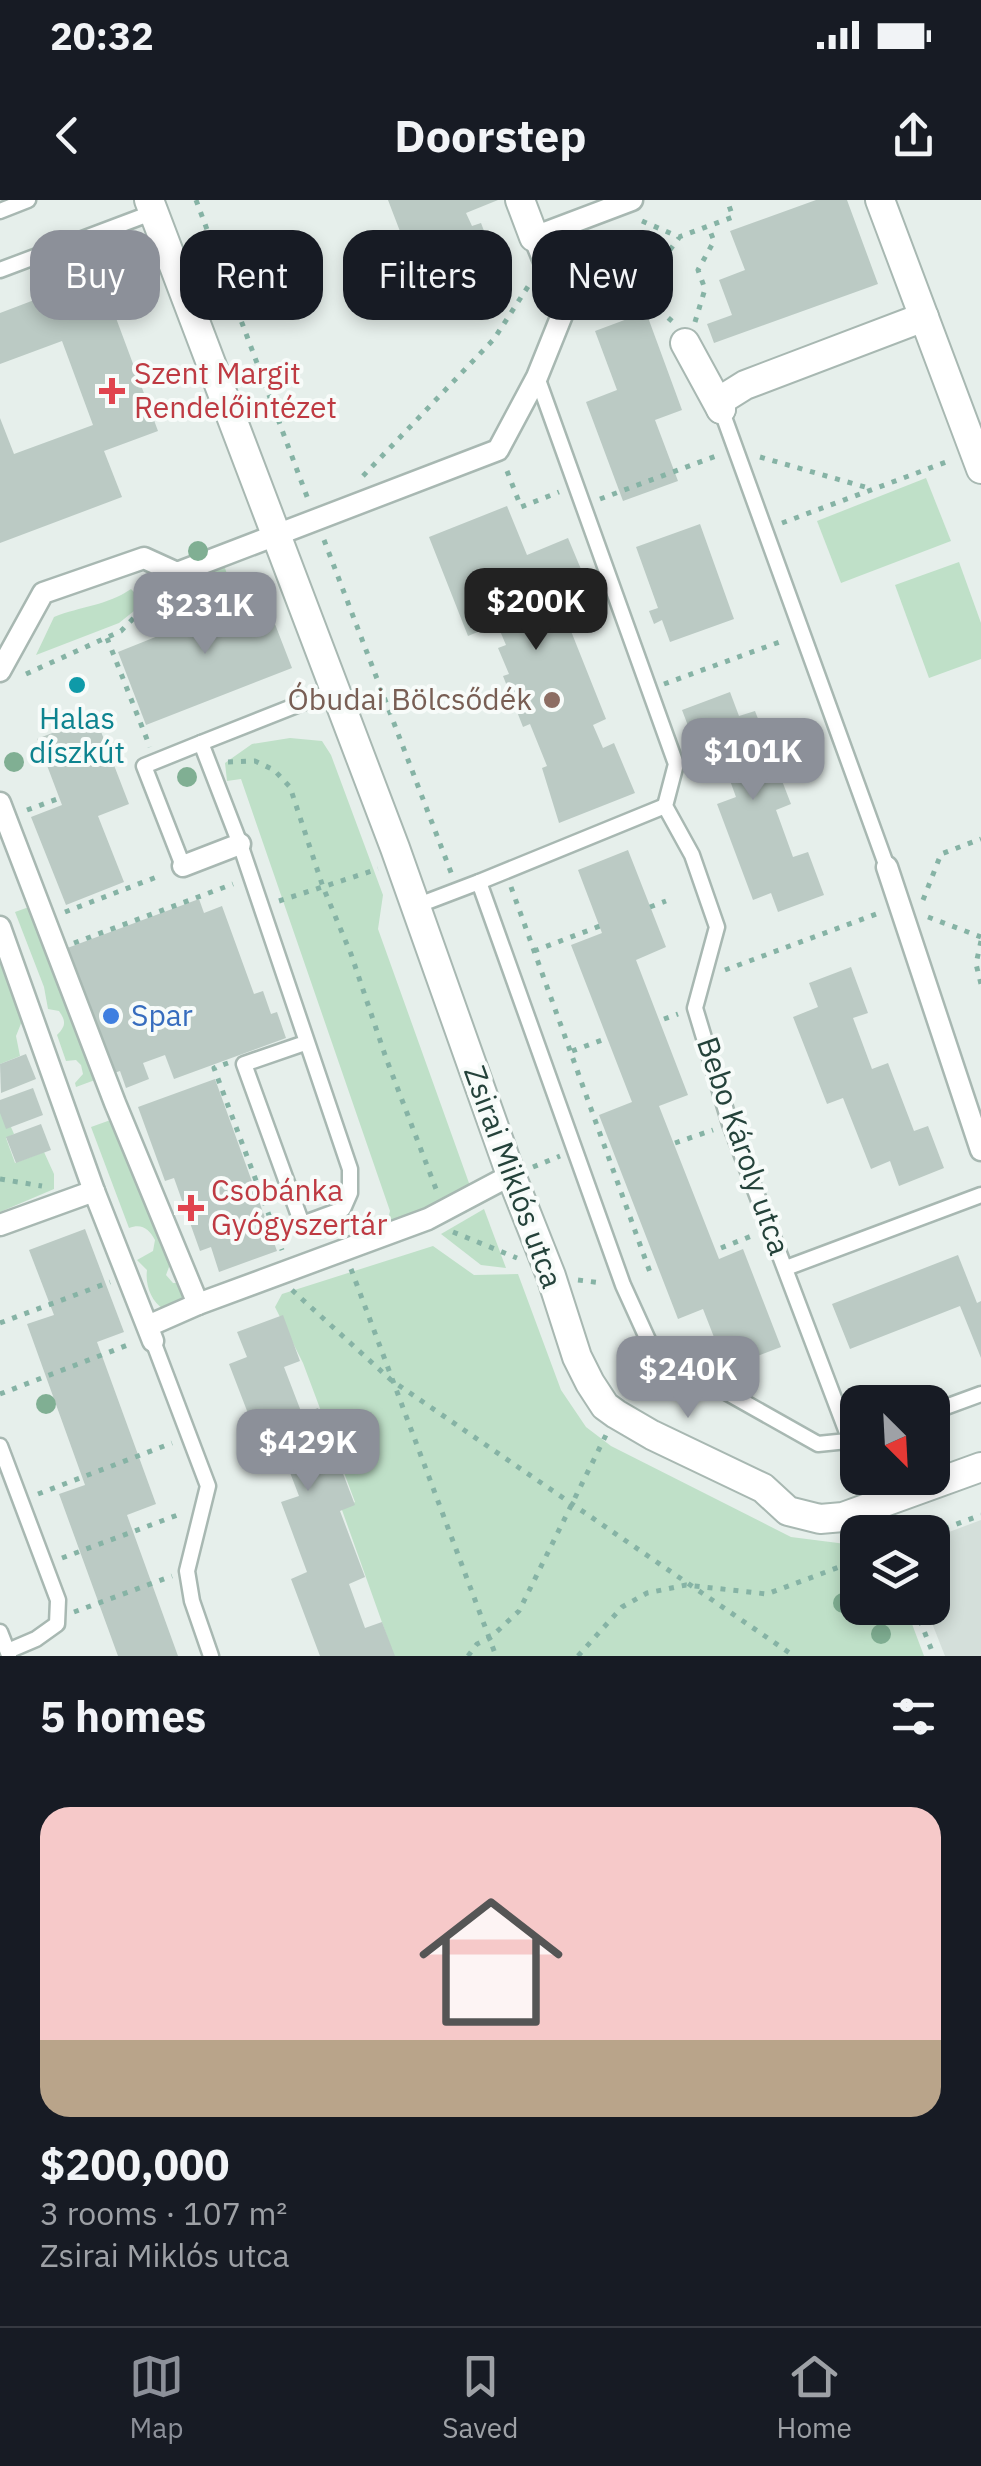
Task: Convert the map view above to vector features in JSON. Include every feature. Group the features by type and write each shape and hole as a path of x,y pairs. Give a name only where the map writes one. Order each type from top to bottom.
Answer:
{"street":[{"path":"520,200 532,231"},
{"path":"880,200 978,461"},
{"path":"558,230 626,202"},
{"name":"Zsirai Miklós utca","path":"152,206 400,862 576,1357 600,1398 616,1414 652,1435 763,1488 788,1511 820,1519 844,1516 981,1467"},
{"path":"721,409 721,400 744,384 924,317"},
{"path":"9,675 43,593 144,558 178,573 281,545 321,516 498,450 537,377 560,320"},
{"path":"685,343 721,409"},
{"path":"3,811 198,1304"},
{"path":"184,866 240,844"},
{"path":"887,867 981,1150"},
{"path":"0,927 147,1336 198,1304 345,1252 437,1214 511,1175"},
{"path":"0,1225 94,1191"}],"lane":[{"path":"0,211 28,200"},
{"path":"0,270 152,206"},
{"path":"416,906 665,806 676,764 537,377"},
{"path":"721,409 887,867"},
{"path":"184,866 144,766 335,690"},
{"path":"201,743 240,844 350,1169 350,1193 343,1208 302,1224 244,1064 305,1042"},
{"name":"Bebo Károly utca","path":"665,806 692,856 717,927 695,1008 730,1124 786,1268 981,1195"},
{"path":"479,882 623,1285 653,1352 818,1444 840,1442"},
{"path":"786,1268 840,1405"},
{"path":"147,1336 208,1486 187,1571 188,1586 211,1656"},
{"path":"950,1405 981,1394"},
{"path":"0,1446 58,1600 57,1624 36,1639 9,1653 0,1632"}],"path":[{"path":"196,200 321,516 458,890"},
{"path":"673,247 680,238 733,217 726,200"},
{"path":"626,202 628,215 680,238"},
{"path":"562,226 567,230"},
{"path":"685,343 705,288 698,270 714,242 708,226"},
{"path":"321,516 494,339 532,263"},
{"path":"672,320 685,343"},
{"path":"498,450 522,508 576,485"},
{"path":"583,506 736,450 872,490"},
{"path":"765,530 872,490 978,461"},
{"path":"9,675 120,631 178,573"},
{"path":"649,689 802,634"},
{"path":"107,638 156,761"},
{"path":"211,768 233,760 255,760 274,770 290,787 323,887 351,954 437,1214 479,1244 550,1276"},
{"path":"3,811 60,798"},
{"path":"704,978 922,900 941,854 981,839"},
{"path":"260,906 400,862"},
{"path":"46,920 184,866"},
{"path":"506,871 650,1275"},
{"path":"57,949 250,877"},
{"path":"650,906 666,901"},
{"path":"897,906 981,939 976,964 981,984"},
{"path":"534,951 600,926"},
{"path":"543,1061 602,1040"},
{"path":"675,1143 730,1124"},
{"path":"511,1175 574,1150"},
{"path":"721,1248 770,1228"},
{"path":"345,1252 496,1656"},
{"path":"276,1276 391,1380 686,1586 794,1656"},
{"path":"0,1323 106,1284"},
{"path":"0,1394 147,1336"},
{"path":"468,1656 477,1644 490,1638 519,1611 616,1414"},
{"path":"21,1501 189,1437"},
{"path":"80,1552 203,1506"},
{"path":"950,1526 981,1515"},
{"path":"578,1656 634,1598 686,1586 767,1594 840,1567"},
{"path":"99,1603 152,1583"},
{"path":"922,1625 934,1656"}],"shaded area":[{"path":"981,1520 981,1656 945,1656 933,1625 950,1625 950,1532"}],"green space":[{"path":"926,478 951,541 841,583 817,521"},
{"path":"959,562 981,623 981,659 929,678 895,585"},
{"path":"224,565 229,580 180,600 173,591 198,570 202,576"},
{"path":"131,589 144,603 119,623 36,655 54,617"},
{"path":"290,738 322,741 331,755 383,895 378,929 474,1197 420,1233 345,1258 387,1224 390,1211 241,779 227,781 225,763 252,744"},
{"path":"29,907 34,922 43,919 72,1021 95,1080 76,1087 83,1074 81,1065 76,1060 66,1061 57,1035 63,1018 59,1011 48,1009 44,987 15,912"},
{"path":"0,963 22,1021 16,1036 20,1056 0,1064"},
{"path":"0,1102 14,1134 6,1138 15,1163 44,1152 54,1174 54,1189 0,1212"},
{"path":"119,1117 172,1259 166,1275 173,1283 179,1283 185,1298 180,1306 164,1309 152,1297 147,1270 137,1260 153,1251 155,1240 145,1228 129,1228 91,1127"},
{"path":"484,1209 506,1268 481,1265 441,1234"},
{"path":"433,1246 474,1275 518,1274 561,1390 586,1427 611,1446 791,1537 840,1543 840,1625 912,1625 924,1656 394,1656 342,1510 355,1502 303,1363 275,1307 282,1294"}],"building":[{"path":"388,200 498,200 466,213 472,226 481,223 484,230 399,230"},
{"path":"816,200 847,200 878,284 714,343 707,324 732,315 719,280 745,270 730,231"},
{"name":"Szent Margit Rendelőintézet","path":"30,302 30,320 117,320 158,431 104,451 122,497 0,543 0,418 14,454 93,425 62,341 0,364 0,313"},
{"path":"625,320 649,320 682,410 655,420 678,481 623,501 586,402 617,390 595,331"},
{"path":"507,506 527,555 568,538 588,586 541,605 551,628 567,621 606,719 593,725 603,748 614,743 635,793 559,823 542,768 547,766 530,724 523,727 503,676 509,674 498,648 506,645 497,624 468,636 429,537"},
{"path":"700,524 734,619 670,642 662,620 654,624 649,611 658,608 636,547"},
{"path":"261,588 292,668 146,725 118,652 168,632 165,625"},
{"path":"730,692 739,716 755,711 791,804 776,810 793,857 808,852 824,895 778,912 771,893 753,900 717,804 736,797 720,753 701,760 682,710"},
{"path":"95,716 129,804 98,816 124,882 66,905 31,817 62,805 37,739"},
{"path":"628,850 666,947 636,960 688,1095 659,1106 719,1259 743,1249 781,1347 726,1368 703,1309 678,1319 599,1115 632,1102 571,945 602,933 578,870"},
{"path":"199,899 204,913 222,906 254,994 263,991 271,1014 277,1012 286,1038 174,1079 165,1055 143,1063 149,1079 126,1088 120,1071 108,1075 62,950"},
{"path":"851,967 868,1013 853,1018 872,1069 888,1063 914,1131 928,1126 944,1168 899,1186 890,1161 871,1169 843,1098 827,1104 793,1017 818,1007 809,983"},
{"path":"26,1054 36,1079 1,1093 0,1064"},
{"path":"215,1079 277,1251 219,1272 211,1247 200,1251 174,1178 165,1181 138,1107"},
{"path":"33,1088 43,1115 6,1129 0,1100"},
{"path":"41,1124 51,1150 16,1163 6,1137"},
{"path":"85,1229 124,1332 97,1342 156,1504 127,1515 178,1656 118,1656 59,1494 85,1485 27,1324 54,1315 29,1250"},
{"path":"958,1255 977,1303 981,1301 981,1358 960,1306 850,1349 832,1304"},
{"path":"283,1315 300,1361 284,1367 302,1414 318,1408 355,1505 340,1511 365,1577 349,1584 365,1628 382,1622 395,1656 320,1656 291,1579 307,1572 281,1502 299,1496 281,1449 264,1455 229,1364 247,1357 237,1332"}],"place":[{"name":"Szent Margit Rendelőintézet","path":"112,391"},
{"name":"Halas díszkút","path":"77,685"},
{"name":"Óbudai Bölcsődék","path":"552,700"},
{"name":"Spar","path":"111,1016"},
{"name":"Csobánka Gyógyszertár","path":"191,1208"}]}
